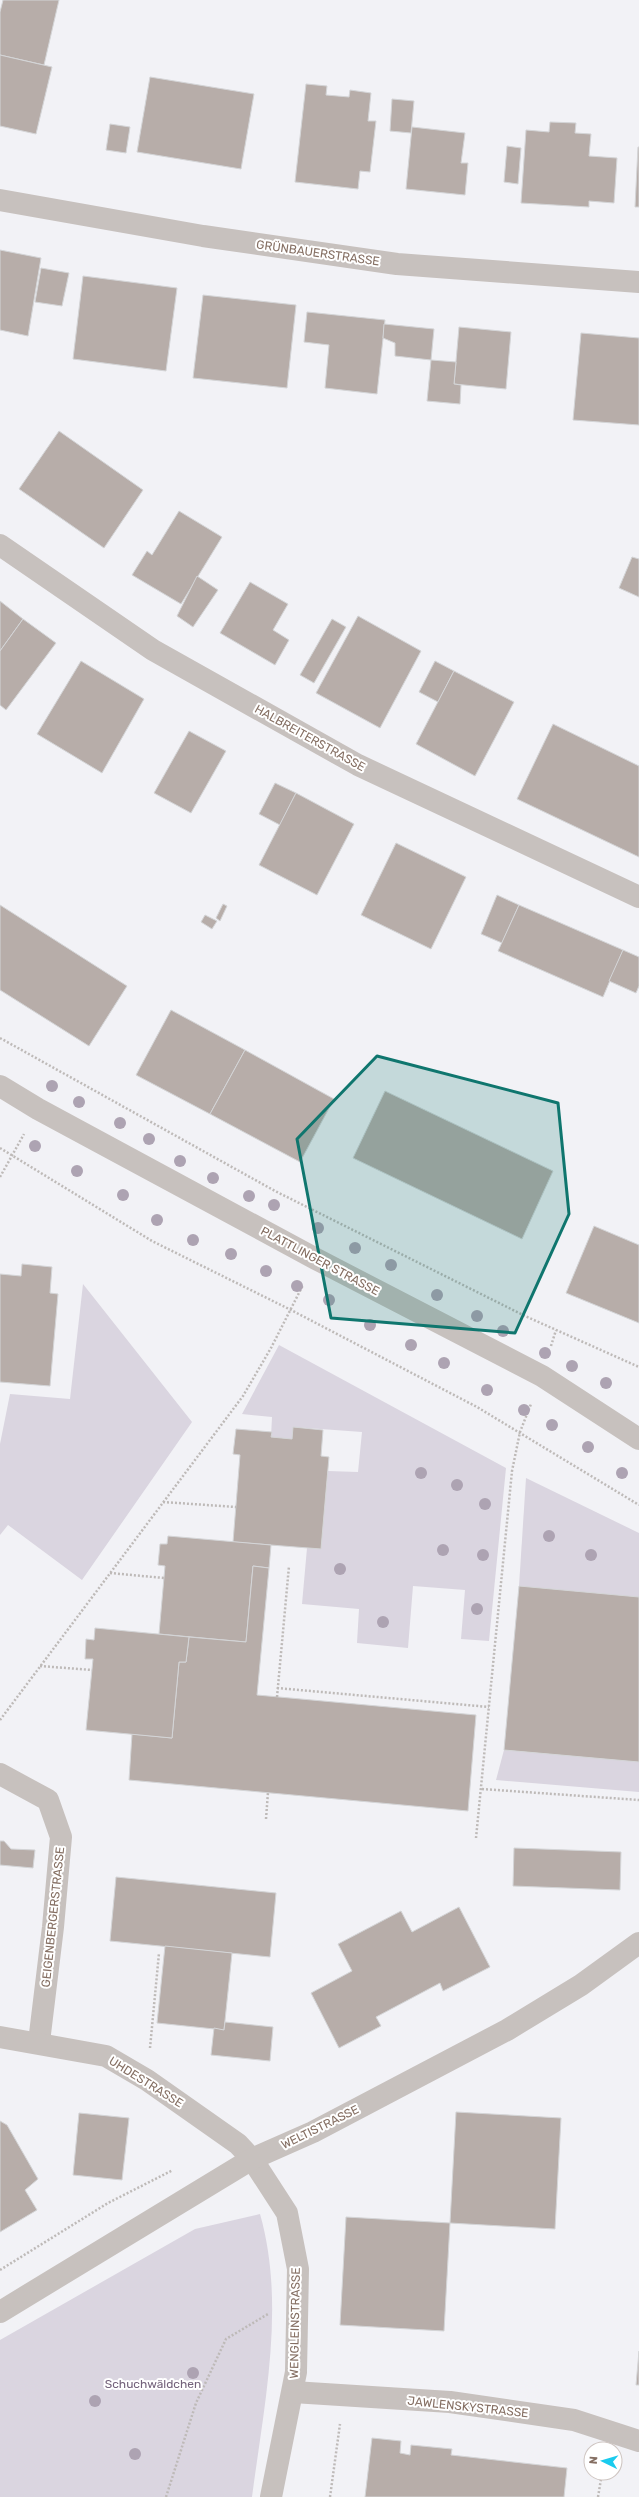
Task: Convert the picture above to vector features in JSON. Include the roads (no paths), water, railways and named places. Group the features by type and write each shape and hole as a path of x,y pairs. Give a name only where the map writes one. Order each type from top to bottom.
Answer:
{"street":[{"name":"GRÜNBAUERSTRASSE","path":"0,200 203,236 397,264 639,282"},
{"name":"HALBREITERSTRASSE","path":"0,546 153,650 358,765 639,898"},
{"name":"PLATTLINGER STRASSE","path":"0,1086 38,1109 316,1260 542,1376 639,1439"},
{"name":"GEIGENBERGERSTRASSE","path":"0,1774 48,1800 61,1837 53,1927 39,2042"},
{"name":"WELTISTRASSE","path":"0,2312 252,2159 313,2132 507,2030 581,1985 639,1943"},
{"name":"UHDESTRASSE","path":"0,2037 39,2042 106,2056 147,2080 238,2144 252,2159"},
{"name":"WENGLEINSTRASSE","path":"252,2159 287,2213 298,2269 296,2372 271,2497"},
{"name":"JAWLENSKYSTRASSE","path":"293,2392 450,2402 574,2420 639,2441"}],"park label":[{"name":"Schuchwäldchen","path":"153,2384"}]}
